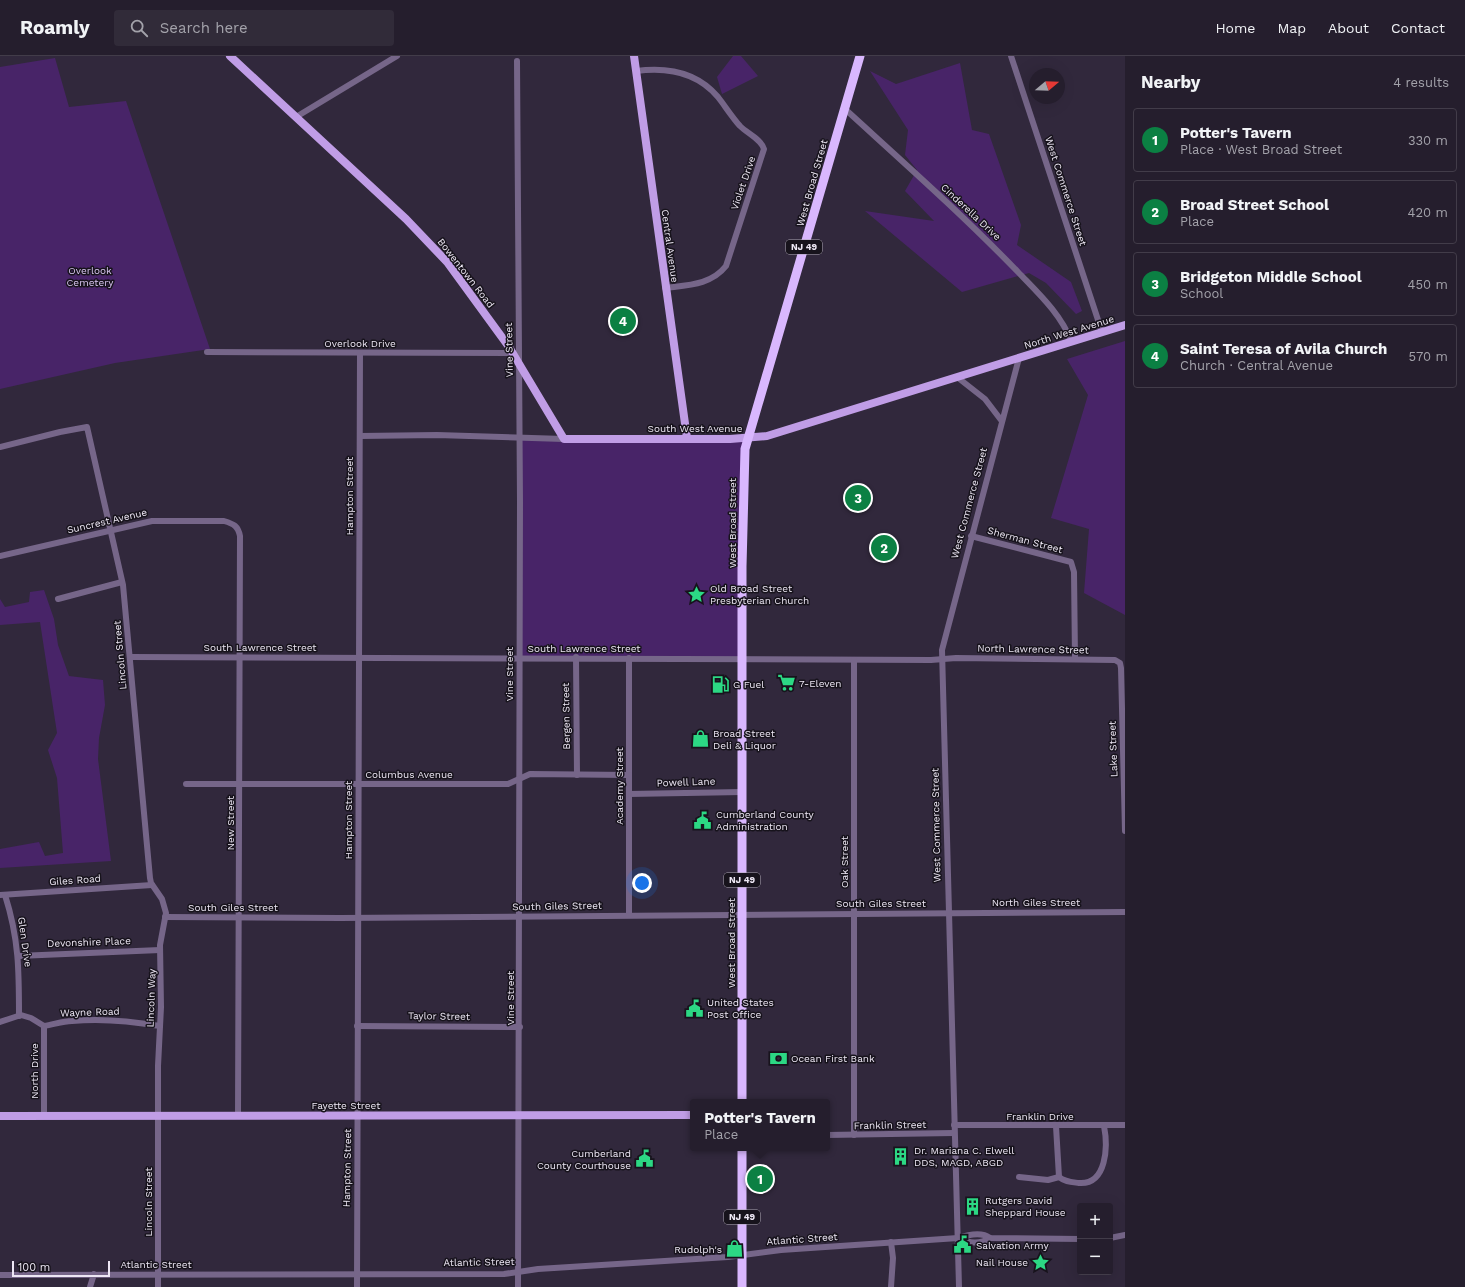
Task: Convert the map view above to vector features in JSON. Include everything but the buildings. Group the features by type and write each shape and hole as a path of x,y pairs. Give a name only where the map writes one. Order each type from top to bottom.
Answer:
{"highway":[{"name":"West Broad Street","path":"742,1099 743,478 747,439 860,56"},
{"name":"NJ 49","path":"742,1151 742,1287"}],"main road":[{"name":"Bowentown Road","path":"230,56 406,219 448,262 519,362 564,438"},
{"name":"Central Avenue","path":"634,56 687,438"},
{"name":"North West Avenue","path":"1019,358 1125,325"},
{"name":"South West Avenue","path":"564,438 747,439 767,436 1019,358"},
{"name":"Fayette Street","path":"0,1116 690,1115"}],"street":[{"path":"296,117 397,56"},
{"name":"West Commerce Street","path":"1011,56 1102,332"},
{"name":"Vine Street","path":"517,61 520,437 520,1028 518,1287"},
{"name":"Violet Drive","path":"636,71 668,70 696,79 717,96 741,127 760,142 764,150 726,266 720,274 700,283 665,288"},
{"name":"Cinderella Drive","path":"845,109 986,239 1046,302 1066,328 1072,341"},
{"name":"Overlook Drive","path":"207,352 513,353"},
{"name":"Hampton Street","path":"357,1287 360,353"},
{"name":"West Commerce Street","path":"959,1287 941,659 970,536 1019,358"},
{"path":"957,377 979,393 992,406 1002,420"},
{"name":"Lincoln Street","path":"0,447 87,427 122,582 152,885"},
{"name":"South West Avenue","path":"360,436 564,438"},
{"name":"Suncrest Avenue","path":"0,556 152,521 224,521 236,525 239,532"},
{"name":"New Street","path":"238,1116 240,784 239,532"},
{"name":"Sherman Street","path":"970,536 1071,562 1073,564 1075,659"},
{"path":"58,599 122,582"},
{"name":"South Lawrence Street","path":"130,657 576,657 854,660 941,659"},
{"name":"Bergen Street","path":"576,657 577,775"},
{"name":"Academy Street","path":"629,658 629,915"},
{"name":"North Lawrence Street","path":"941,659 1115,660 1120,663 1121,667"},
{"name":"Oak Street","path":"854,660 854,1135"},
{"name":"Lake Street","path":"1121,667 1125,831"},
{"name":"Columbus Avenue","path":"186,784 508,784 530,774 629,775"},
{"name":"Powell Lane","path":"629,794 742,792"},
{"name":"Giles Road","path":"3,895 152,885"},
{"name":"Lincoln Way","path":"152,885 162,899 165,917 161,935 160,950 158,1116"},
{"name":"Glen Drive","path":"3,895 13,921 18,956 19,1016"},
{"name":"North Giles Street","path":"948,912 1125,912"},
{"name":"South Giles Street","path":"165,917 357,918 948,912"},
{"name":"Devonshire Place","path":"18,956 51,953 160,950"},
{"path":"0,1022 19,1016 31,1018 44,1026"},
{"name":"Wayne Road","path":"44,1026 72,1020 108,1020 132,1021 160,1026"},
{"name":"North Drive","path":"44,1026 44,1116"},
{"name":"Taylor Street","path":"357,1026 520,1028"},
{"name":"Lincoln Street","path":"158,1116 158,1287"},
{"name":"Franklin Drive","path":"954,1125 1125,1125"},
{"path":"1056,1126 1059,1177 1064,1181 1080,1183 1090,1183 1095,1180 1101,1171 1105,1155 1104,1126"},
{"name":"Franklin Street","path":"830,1135 954,1134"},
{"path":"1019,1177 1048,1180 1059,1177"},
{"name":"Atlantic Street","path":"0,1275 357,1273 504,1274 742,1255 781,1250 958,1238 968,1234 985,1234 990,1238 1077,1239"},
{"path":"1113,1237 1125,1235"},
{"path":"891,1242 893,1258 891,1287"},
{"path":"90,1287 94,1274"}],"green space":[{"path":"733,56 741,56 758,76 722,94 717,77"},
{"name":"Overlook Cemetery","path":"55,58 69,107 126,101 210,349 115,363 0,389 0,67"},
{"path":"960,63 972,130 989,134 1021,225 1017,245 1071,282 1082,311 1076,314 1046,283 1029,273 962,292 865,211 934,221 905,191 917,170 905,155 908,130 870,71 896,84"},
{"path":"1125,341 1125,615 1084,593 1089,529 1051,518 1088,395 1067,359"},
{"path":"520,437 747,439 742,658 519,657"},
{"path":"44,590 54,619 58,645 69,676 103,680 105,705 99,738 98,759 111,861 0,868 0,849 39,842 45,856 63,853 57,778 48,750 57,733 40,622 0,625 0,599 5,607 29,602 30,592"}],"place":[{"name":"Saint Teresa of Avila Church","path":"623,321"},
{"name":"Bridgeton Middle School","path":"858,498"},
{"name":"Broad Street School","path":"884,548"},
{"name":"Old Broad Street Presbyterian Church","path":"697,594"},
{"name":"7-Eleven","path":"786,683"},
{"name":"G Fuel","path":"720,684"},
{"name":"Broad Street Deli & Liquor","path":"700,739"},
{"name":"Cumberland County Administration","path":"703,820"},
{"name":"United States Post Office","path":"694,1008"},
{"name":"Ocean First Bank","path":"778,1058"},
{"name":"Dr. Mariana C. Elwell DDS, MAGD, ABGD","path":"901,1156"},
{"name":"Cumberland County Courthouse","path":"644,1159"},
{"name":"Potter's Tavern","path":"760,1179"},
{"name":"Rutgers David Sheppard House","path":"972,1206"},
{"name":"Salvation Army","path":"963,1245"},
{"name":"Rudolph's","path":"735,1249"},
{"name":"Nail House","path":"1041,1262"}]}
